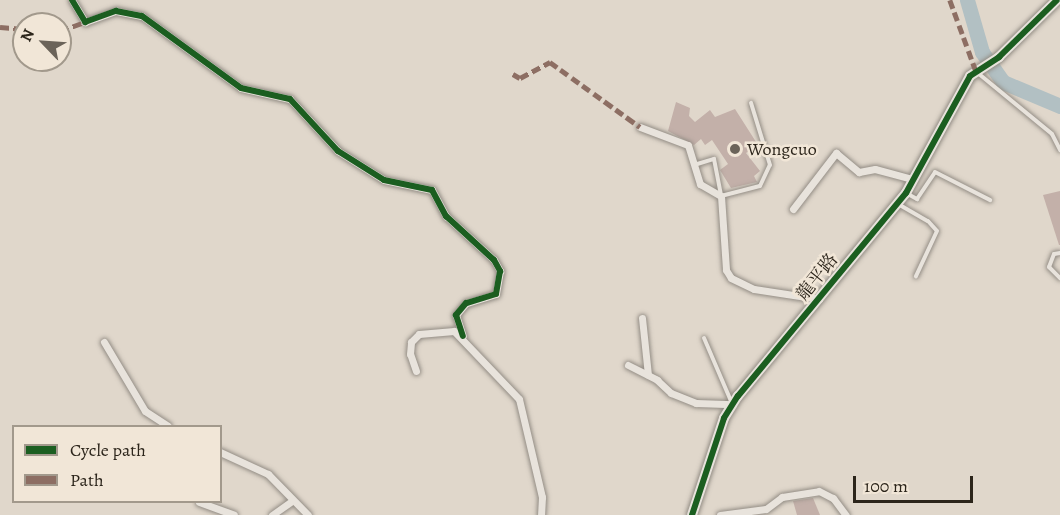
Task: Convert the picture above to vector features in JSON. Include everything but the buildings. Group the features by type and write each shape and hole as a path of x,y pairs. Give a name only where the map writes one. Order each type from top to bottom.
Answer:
{"street":[{"path":"72,0 84,22 116,11 142,16 241,88 290,99 338,151 384,180 432,190 446,216 494,260 500,271 496,294 466,303 456,315 463,336"},
{"path":"979,69 999,57 1058,0"},
{"name":"龍平路","path":"692,515 724,418 733,404 906,193 959,92 979,69"},
{"path":"640,127 681,140 688,145 700,184 720,196 726,270 730,278 754,289 819,299"},
{"path":"793,209 836,153 859,172 875,169 912,179"},
{"path":"642,318 648,375"},
{"path":"416,371 410,354 411,342 419,334 454,331 463,336 519,399 524,409 532,466 542,496 541,515"},
{"path":"104,342 145,411 166,425"},
{"path":"628,365 648,375 671,393 696,403 733,404"},
{"path":"222,453 268,474 308,515"},
{"path":"720,515 767,512 782,497 819,491 833,498 846,515"},
{"path":"272,515 292,501"},
{"path":"202,503 220,512 234,515"}],"lane":[{"path":"979,69 990,86 1052,134 1060,150"},
{"path":"694,165 714,159 720,196 760,186 768,172 750,103"},
{"path":"906,193 917,199 935,172 990,200"},
{"path":"897,204 928,221 937,231 916,276"},
{"path":"1060,253 1054,254 1049,267 1060,278"},
{"path":"704,338 733,404"}],"waterway":[{"path":"967,0 982,52 1003,82 1060,106"}],"marked path":[{"path":"950,0 976,71"},
{"path":"72,27 85,22"},
{"path":"0,27 12,28"},
{"path":"513,74 520,78 550,62 640,127"}],"cycle path":[{"path":"72,0 85,22 116,11 142,16 241,88 290,99 338,151 384,180 432,190 446,216 494,260 500,271 496,294 466,303 456,315 463,336"},
{"path":"692,515 724,418 738,396 906,193 970,76 999,57 1057,0"}],"place":[{"name":"Wongcuo","path":"735,149"}]}
